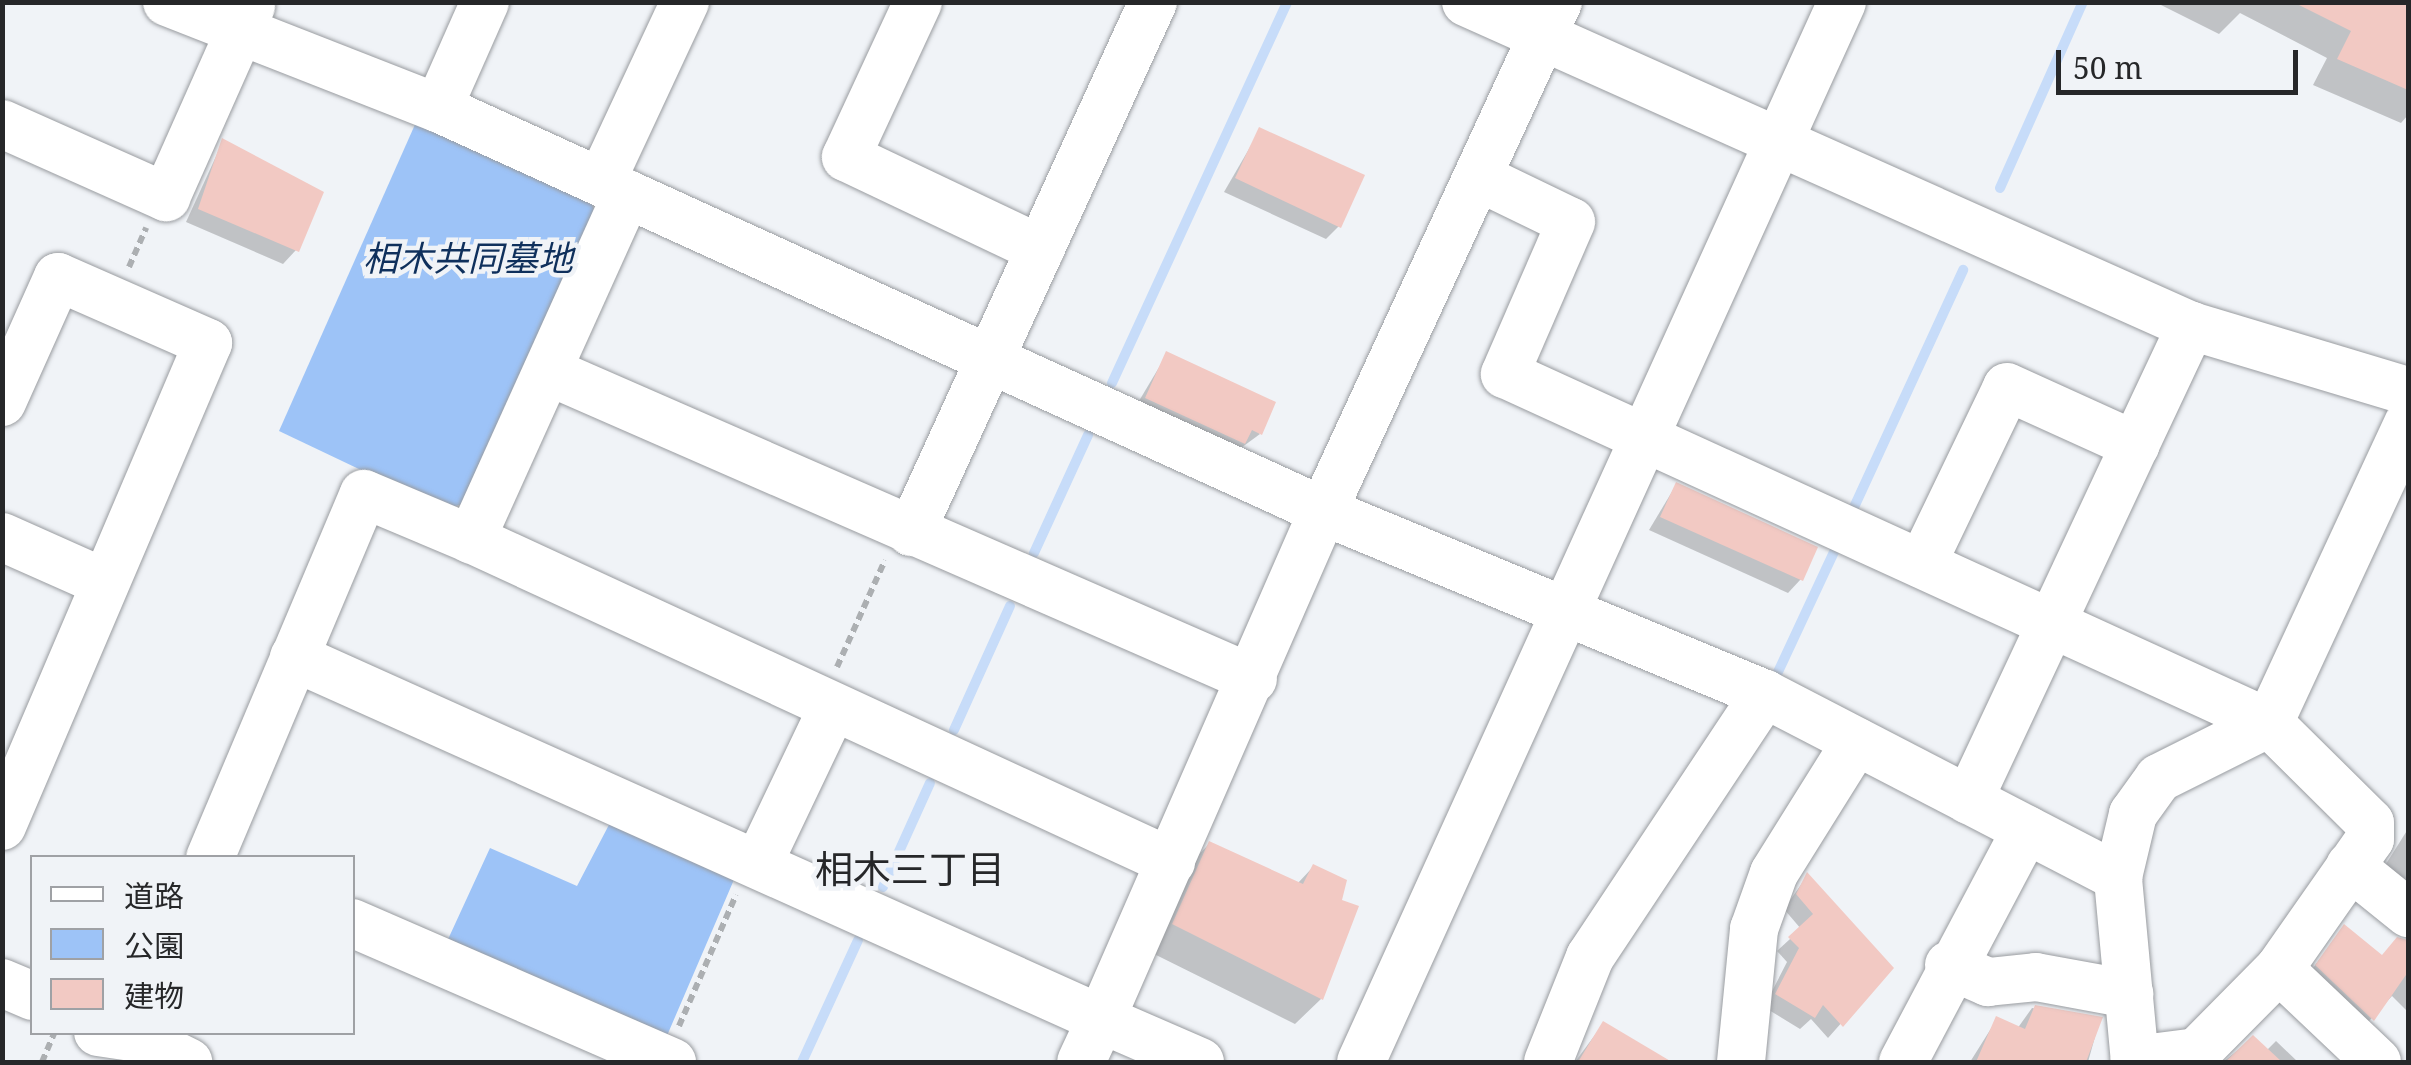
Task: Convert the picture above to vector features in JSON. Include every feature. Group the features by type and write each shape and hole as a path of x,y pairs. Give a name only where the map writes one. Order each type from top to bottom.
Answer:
{"street":[{"path":"167,2 246,18 1323,511 1765,694 2118,877"},
{"path":"438,108 485,2"},
{"path":"471,539 550,372 684,2"},
{"path":"918,2 846,158 1040,249"},
{"path":"906,530 990,359 1153,2"},
{"path":"1466,2 1550,20 1779,145 2191,326 2408,391"},
{"path":"1362,1062 1647,440 1842,2"},
{"path":"2,124 161,195 246,18"},
{"path":"1081,1062 1253,679 1323,511 1550,20"},
{"path":"1478,177 1571,222 1505,374 2269,723 2370,823 2350,866 2279,969 2197,1052 2135,1062 2118,877 2133,814 2159,778 2269,723 2408,423"},
{"path":"2,402 58,277 208,344 103,582 18,744 2,826"},
{"path":"1970,800 2056,626 2191,326"},
{"path":"550,372 1253,679"},
{"path":"1922,564 2007,387 2135,445"},
{"path":"211,855 364,494 471,539 1171,862"},
{"path":"2,538 103,582"},
{"path":"294,657 1200,1062"},
{"path":"1548,1062 1590,957 1765,694"},
{"path":"755,861 827,704"},
{"path":"1742,1062 1764,901 1856,742"},
{"path":"1902,1062 1948,964 2026,830"},
{"path":"2350,866 2408,913"},
{"path":"355,924 670,1062"},
{"path":"1948,964 1988,982 2036,976 2129,994"},
{"path":"2279,969 2376,1062"},
{"path":"2,983 30,995"},
{"path":"118,1035 139,1038 188,1062"},
{"path":"2401,1062 2408,1055"}],"path":[{"path":"112,302 161,195"},
{"path":"827,704 906,530"},
{"path":"670,1062 755,861"},
{"path":"42,1062 55,1035"}],"green space":[{"name":"相木共同墓地","path":"417,120 592,204 598,220 468,503 443,509 279,431"},
{"path":"612,819 736,875 663,1045 444,948 490,848 577,886"}],"building":[{"path":"2293,2 2408,2 2408,90 2337,59 2351,31"},
{"path":"1259,127 1365,175 1341,228 1235,178"},
{"path":"222,138 324,192 299,252 198,209"},
{"path":"1166,351 1276,402 1262,435 1252,430 1245,444 1145,398"},
{"path":"1676,482 1818,547 1803,581 1660,517"},
{"path":"1209,841 1303,884 1313,864 1347,880 1342,900 1359,906 1323,1000 1172,924"},
{"path":"1807,872 1894,968 1843,1027 1823,1005 1815,1018 1775,994 1799,948 1788,937 1813,914 1796,894"},
{"path":"2344,924 2382,955 2397,937 2408,940 2408,972 2374,1021 2315,965"},
{"path":"2035,1005 2103,1017 2086,1062 1976,1062 1996,1016 2025,1029"},
{"path":"1603,1021 1672,1062 1578,1062"},
{"path":"2253,1035 2282,1062 2225,1062"}],"waterway":[{"path":"1112,383 1287,2"},
{"path":"2000,188 2083,2"},
{"path":"1850,516 1963,270"},
{"path":"1034,553 1088,435"},
{"path":"1778,672 1839,541"},
{"path":"954,730 1010,606"},
{"path":"883,887 930,783"},
{"path":"802,1062 858,940"}],"district":[{"name":"相木三丁目","path":"910,869"}]}
